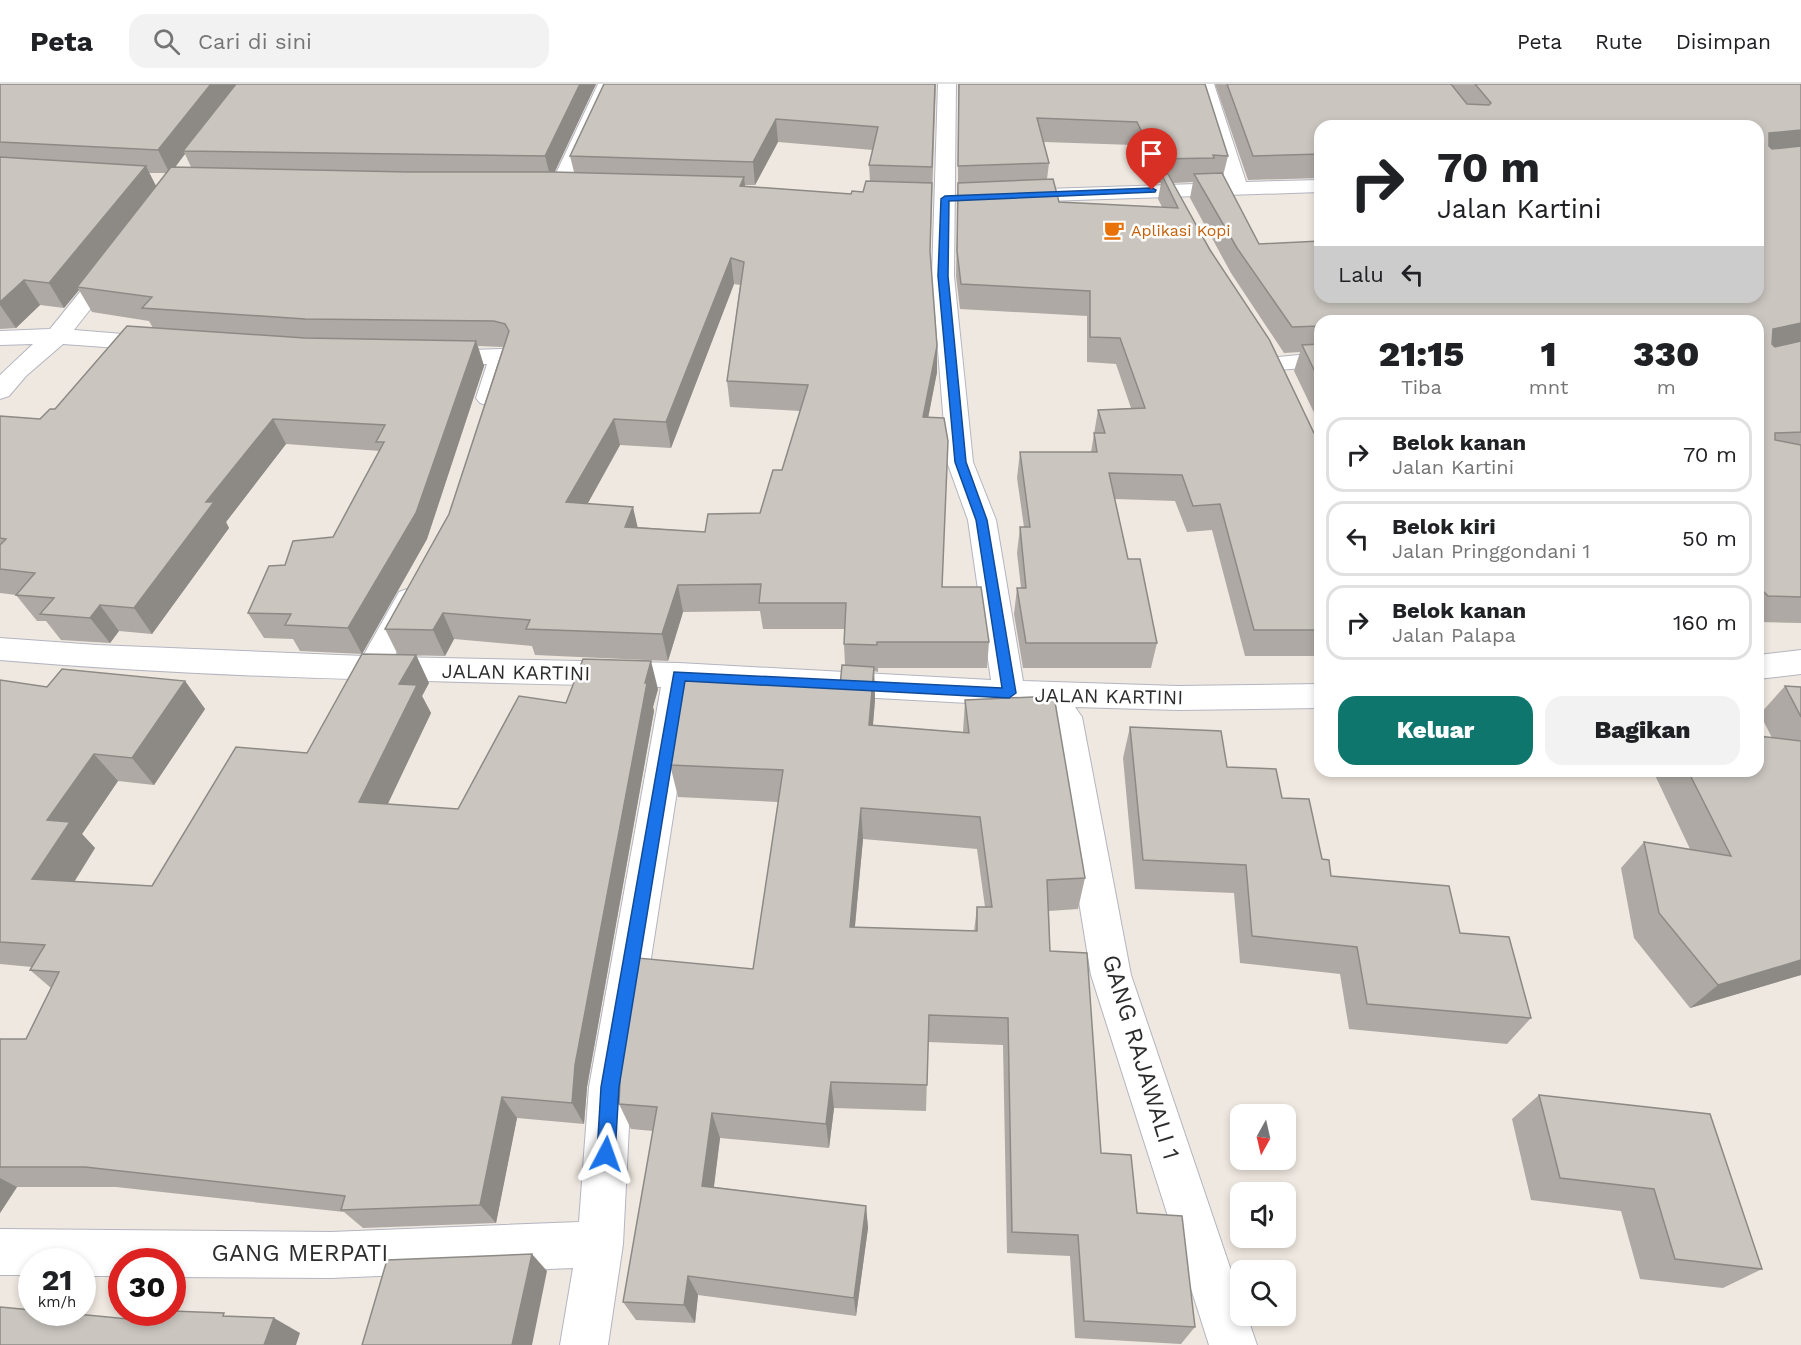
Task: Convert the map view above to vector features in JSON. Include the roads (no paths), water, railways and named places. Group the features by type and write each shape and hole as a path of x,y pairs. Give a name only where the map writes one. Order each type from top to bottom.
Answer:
{"street":[{"path":"559,188 607,84"},
{"path":"947,84 944,137 943,276 960,462 981,520 1009,693"},
{"path":"1205,84 1238,188"},
{"path":"990,197 1177,199 1238,188 1314,186"},
{"path":"535,188 582,188"},
{"path":"0,391 17,371 57,336 127,247"},
{"path":"0,338 57,336 180,346"},
{"path":"417,358 501,356 482,421"},
{"path":"1275,364 1314,361"},
{"path":"372,668 421,579"},
{"name":"JALAN KARTINI","path":"0,650 97,657 372,668 679,675 1009,693 1178,698 1314,696"},
{"path":"1764,665 1801,662"},
{"path":"584,1345 600,1244 610,1087 679,675"},
{"name":"GANG RAJAWALI 1","path":"1009,693 1065,717 1111,975 1233,1345"},
{"name":"GANG MERPATI","path":"0,1252 331,1255 600,1244"}],"place":[{"name":"Aplikasi Kopi","path":"1114,230"}]}
